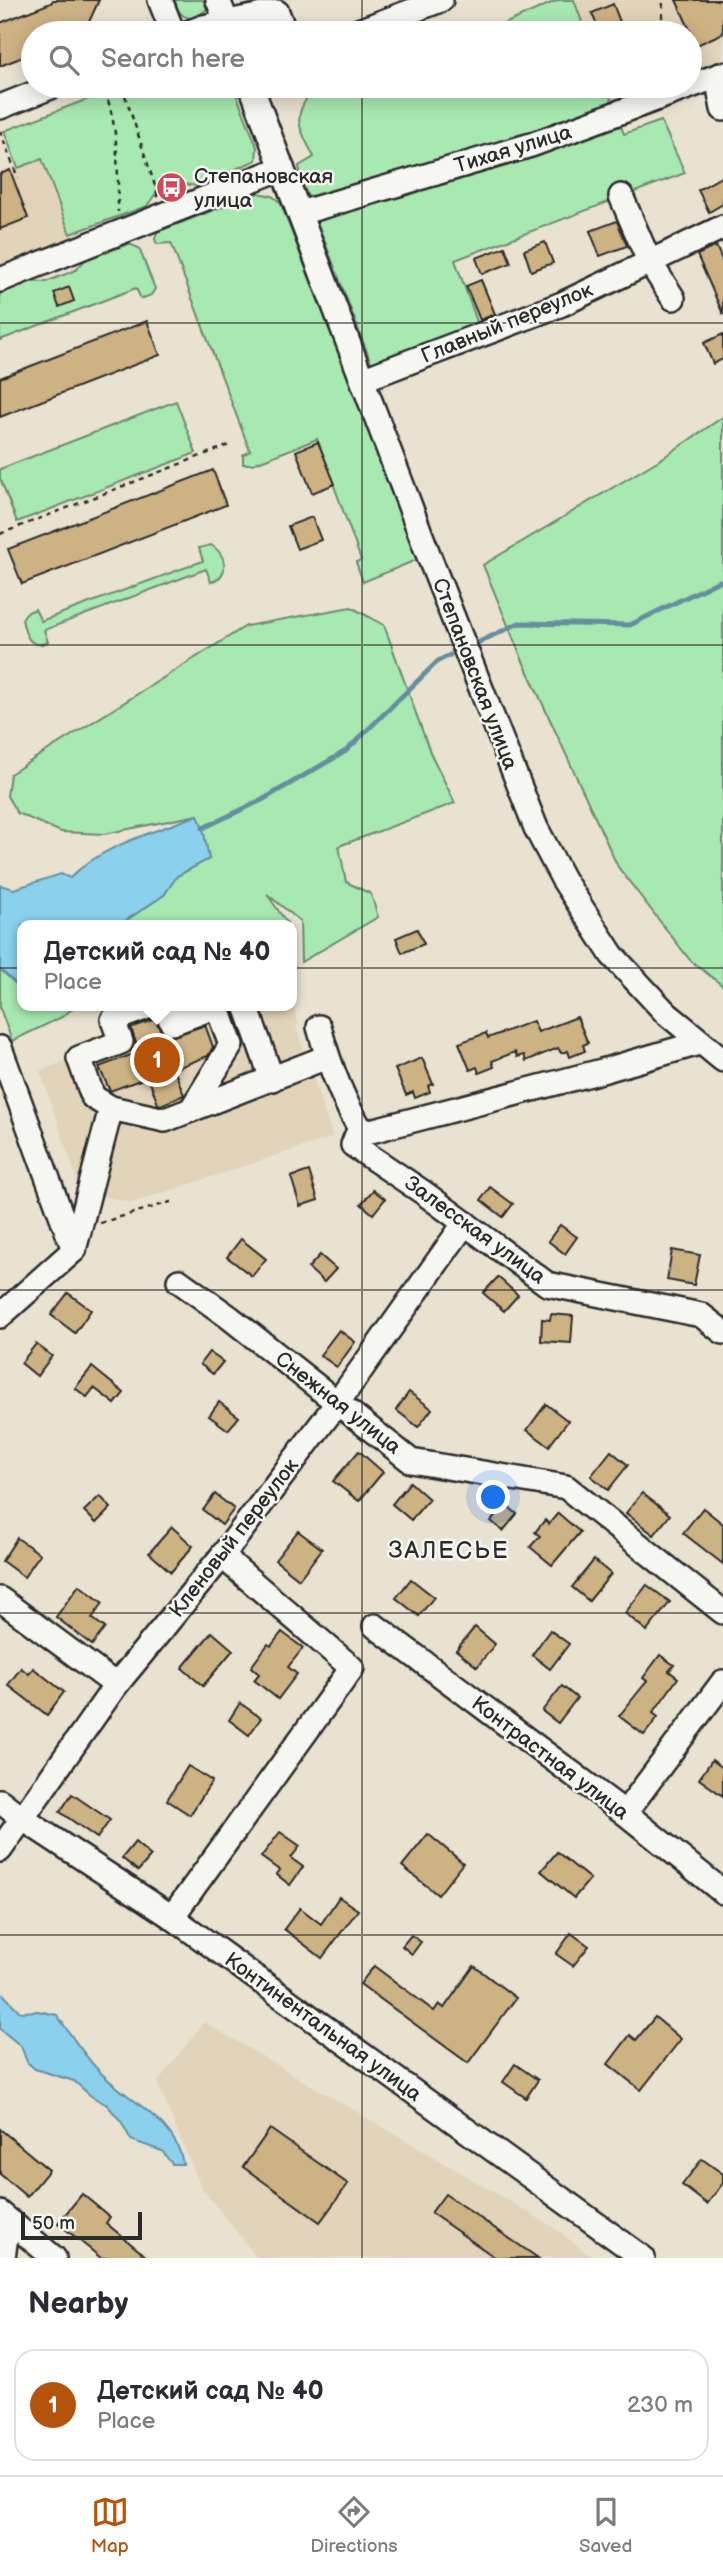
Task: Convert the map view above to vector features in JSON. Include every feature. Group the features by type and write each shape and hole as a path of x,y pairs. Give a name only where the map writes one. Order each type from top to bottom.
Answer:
{"street":[{"path":"160,0 168,21"},
{"path":"218,0 226,21"},
{"path":"385,21 441,0"},
{"path":"250,21 277,12 280,21"},
{"path":"720,76 723,109"},
{"name":"Тихая улица","path":"702,83 720,76"},
{"path":"0,107 23,98"},
{"name":"Степановская улица","path":"256,98 430,559 536,828 563,879 612,955 666,1013 699,1043 723,1060"},
{"name":"Тихая улица","path":"300,213 531,145 660,98"},
{"path":"0,279 282,168"},
{"path":"621,196 649,261 673,298"},
{"name":"Главный переулок","path":"364,379 562,304 723,227"},
{"path":"137,1011 113,1020 121,1042 79,1058 93,1097 111,1108 165,1120 327,1058"},
{"path":"167,1011 172,1023 203,1011"},
{"path":"191,1110 231,1045 218,1011"},
{"path":"248,1011 272,1079"},
{"path":"319,1027 327,1058 350,1112 358,1139 699,1043"},
{"path":"0,1048 77,1239"},
{"path":"0,1316 77,1239 111,1108"},
{"name":"Залесская улица","path":"358,1139 547,1284 701,1315 723,1332"},
{"name":"Кленовый переулок","path":"0,1850 116,1685 222,1556 338,1402 465,1223"},
{"name":"Снежная улица","path":"179,1281 411,1461 566,1487 723,1612"},
{"path":"172,1917 352,1668 222,1556"},
{"path":"0,1599 116,1685"},
{"name":"Контрастная улица","path":"375,1626 625,1814 723,1892"},
{"path":"625,1814 723,1682"},
{"name":"Континентальная улица","path":"0,1801 172,1917 643,2258"},
{"path":"3,2258 4,2217"},
{"path":"4,2217 54,2258"}],"path":[{"path":"662,19 663,0"},
{"path":"107,98 118,156 117,219"},
{"path":"126,98 156,196 175,187 182,187"},
{"path":"0,131 18,178"},
{"path":"0,534 229,445"},
{"path":"77,1239 174,1201"}],"shaded area":[{"path":"575,0 723,0 723,65 702,74 702,21 583,21"},
{"path":"611,98 642,98 615,109"},
{"path":"42,158 74,243 0,272 0,171"},
{"path":"148,1011 294,1011 299,1024 296,1026 333,1137 132,1203 81,1191 40,1071 104,1045"},
{"path":"204,2022 555,2228 593,2258 257,2258 201,2187 157,2083"}],"green space":[{"path":"175,0 203,0 207,9 196,18 187,17 179,11"},
{"path":"558,0 574,0 582,21 511,21"},
{"path":"91,98 238,98 257,147 256,160 198,186 174,183 158,190 147,206 70,234 42,159 18,168 4,131"},
{"path":"307,98 610,98 624,134 661,121 685,173 455,260 480,330 372,365 302,182 299,166 314,157 300,128 302,106"},
{"path":"258,193 272,196 280,202 419,559 363,582 356,562 361,560 317,439 253,464 243,464 243,455 250,451 171,243 157,244 155,239 157,232"},
{"path":"129,244 139,248 155,289 151,295 141,299 136,288 0,340 0,291 25,281 46,282 76,270 86,259"},
{"path":"176,401 196,453 17,522 0,478 0,469"},
{"path":"723,417 723,986 690,960 618,867 522,659 483,565 664,457"},
{"path":"211,545 220,554 224,564 222,575 217,579 211,582 206,569 44,630 48,642 37,644 29,639 22,619 26,613 35,609 41,621 203,561 199,548"},
{"path":"351,607 384,625 430,752 455,803 339,846 346,882 371,894 378,917 301,962 300,921 267,894 285,920 126,920 164,895 177,876 209,859 198,815 104,834 61,832 17,813 7,796 10,774 246,626"},
{"path":"0,969 17,984 17,1011 70,1011 12,1041 0,1008"}],"water":[{"path":"198,815 209,859 177,876 164,895 126,920 17,920 17,985 0,969 0,885 14,889 61,874 70,878 97,857"},
{"path":"0,1991 20,2012 38,2011 57,2015 99,2071 161,2123 179,2148 183,2164 172,2164 162,2151 131,2140 121,2121 107,2105 91,2096 74,2081 35,2069 27,2062 21,2046 0,2029"}],"building":[{"path":"53,0 99,0 89,21 21,21 21,58 0,66 0,23"},
{"path":"676,0 723,0 723,33 702,43 702,21 686,21"},
{"path":"613,4 620,21 595,21 592,13"},
{"path":"10,170 28,218 0,229 0,174"},
{"path":"723,176 723,204 709,212 698,190"},
{"path":"617,221 627,246 600,256 590,231"},
{"path":"545,242 553,263 531,271 524,250"},
{"path":"716,246 723,262 723,314 697,255"},
{"path":"505,247 511,263 482,274 476,258"},
{"path":"481,280 495,314 480,320 466,286"},
{"path":"69,287 74,301 59,307 54,293"},
{"path":"147,321 160,355 0,417 0,378"},
{"path":"723,334 723,359 713,364 704,343"},
{"path":"318,442 335,484 312,493 296,451"},
{"path":"213,470 226,505 22,584 8,549"},
{"path":"312,517 321,540 297,549 288,526"},
{"path":"417,929 424,944 402,953 396,938"},
{"path":"577,1017 588,1043 583,1045 585,1051 570,1057 568,1051 561,1053 558,1048 526,1061 524,1055 517,1057 515,1052 492,1061 494,1067 479,1073 477,1067 470,1070 459,1043 486,1033 488,1038 533,1021 538,1032"},
{"path":"155,1019 165,1039 205,1025 213,1047 208,1056 174,1069 184,1095 161,1105 158,1104 148,1077 110,1091 99,1067 139,1052 131,1028"},
{"path":"422,1058 433,1084 428,1086 430,1092 415,1098 413,1092 406,1095 395,1069"},
{"path":"309,1171 318,1200 300,1206 291,1177"},
{"path":"490,1187 513,1204 503,1217 481,1200"},
{"path":"373,1190 385,1199 373,1214 361,1204"},
{"path":"560,1225 577,1237 565,1254 548,1241"},
{"path":"241,1239 266,1259 252,1276 227,1257"},
{"path":"672,1250 700,1255 694,1285 667,1280"},
{"path":"320,1255 336,1269 324,1282 308,1268"},
{"path":"498,1277 518,1295 504,1311 483,1293"},
{"path":"68,1293 91,1310 75,1333 51,1315"},
{"path":"551,1314 573,1316 571,1343 541,1341 542,1319 550,1320"},
{"path":"339,1330 355,1342 337,1367 320,1355"},
{"path":"36,1344 52,1356 37,1376 21,1363"},
{"path":"209,1352 223,1362 213,1374 200,1364"},
{"path":"92,1367 124,1393 115,1404 94,1388 87,1397 75,1388"},
{"path":"409,1392 432,1409 418,1427 396,1410"},
{"path":"219,1402 239,1417 228,1430 209,1416"},
{"path":"546,1404 568,1421 549,1446 527,1430"},
{"path":"359,1451 383,1472 359,1501 333,1481"},
{"path":"611,1451 628,1465 608,1490 591,1476"},
{"path":"410,1482 429,1499 411,1520 392,1504"},
{"path":"642,1493 670,1515 654,1535 626,1513"},
{"path":"215,1494 234,1509 222,1525 203,1510"},
{"path":"100,1496 111,1508 96,1523 84,1511"},
{"path":"505,1504 517,1514 503,1531 491,1521"},
{"path":"703,1508 723,1524 723,1564 683,1533"},
{"path":"558,1513 580,1532 552,1565 530,1547 540,1536 535,1532 545,1520 549,1524"},
{"path":"172,1527 193,1546 171,1572 149,1553"},
{"path":"298,1531 322,1549 299,1579 275,1560"},
{"path":"17,1538 40,1554 24,1577 2,1561"},
{"path":"594,1560 611,1574 589,1601 572,1587"},
{"path":"411,1579 434,1597 419,1616 396,1598"},
{"path":"79,1585 103,1603 92,1618 105,1628 92,1645 56,1617"},
{"path":"647,1585 670,1602 647,1631 625,1613"},
{"path":"475,1627 495,1644 477,1667 456,1650"},
{"path":"550,1630 569,1644 550,1669 532,1655"},
{"path":"212,1632 233,1650 203,1686 182,1668"},
{"path":"282,1632 303,1648 288,1667 297,1674 278,1699 254,1680 259,1674 251,1667 268,1644 271,1646"},
{"path":"660,1655 674,1665 669,1671 678,1678 653,1713 658,1717 644,1735 619,1716 647,1681 643,1678"},
{"path":"21,1668 29,1674 33,1668 64,1692 47,1715 8,1685"},
{"path":"562,1686 577,1698 558,1723 542,1711"},
{"path":"240,1703 261,1718 249,1735 229,1720"},
{"path":"712,1760 723,1768 723,1796 699,1779"},
{"path":"188,1766 212,1781 190,1815 167,1800"},
{"path":"72,1794 110,1820 97,1838 60,1812"},
{"path":"280,1832 300,1846 291,1858 303,1867 290,1885 276,1874 279,1870 261,1857"},
{"path":"428,1834 463,1863 438,1895 402,1866"},
{"path":"135,1842 151,1856 138,1871 122,1858"},
{"path":"557,1852 590,1879 574,1898 541,1871"},
{"path":"339,1897 358,1910 322,1958 284,1929 300,1908 321,1924"},
{"path":"571,1933 589,1946 573,1966 556,1954"},
{"path":"411,1935 421,1942 412,1954 402,1946"},
{"path":"374,1966 434,2011 439,2004 444,2008 474,1966 516,1998 468,2063 360,1984"},
{"path":"655,2017 681,2039 641,2090 608,2064 630,2035 636,2040"},
{"path":"515,2064 538,2080 526,2098 503,2082"},
{"path":"0,2129 49,2170 27,2197 0,2174"},
{"path":"270,2129 348,2184 320,2222 243,2167"},
{"path":"702,2159 723,2174 723,2183 707,2204 682,2185"},
{"path":"82,2194 110,2217 106,2223 148,2258 101,2258 58,2223"},
{"path":"445,2194 538,2258 496,2258 431,2213"}],"waterway":[{"path":"477,643 519,623 630,625 719,581 723,582"},
{"path":"203,828 262,800 346,751 438,661 450,655"}],"place":[{"name":"Степановская улица","path":"171,188"},
{"name":"Детский сад № 40","path":"157,1060"}],"district":[{"name":"ЗАЛЕСЬЕ","path":"449,1550"}]}
